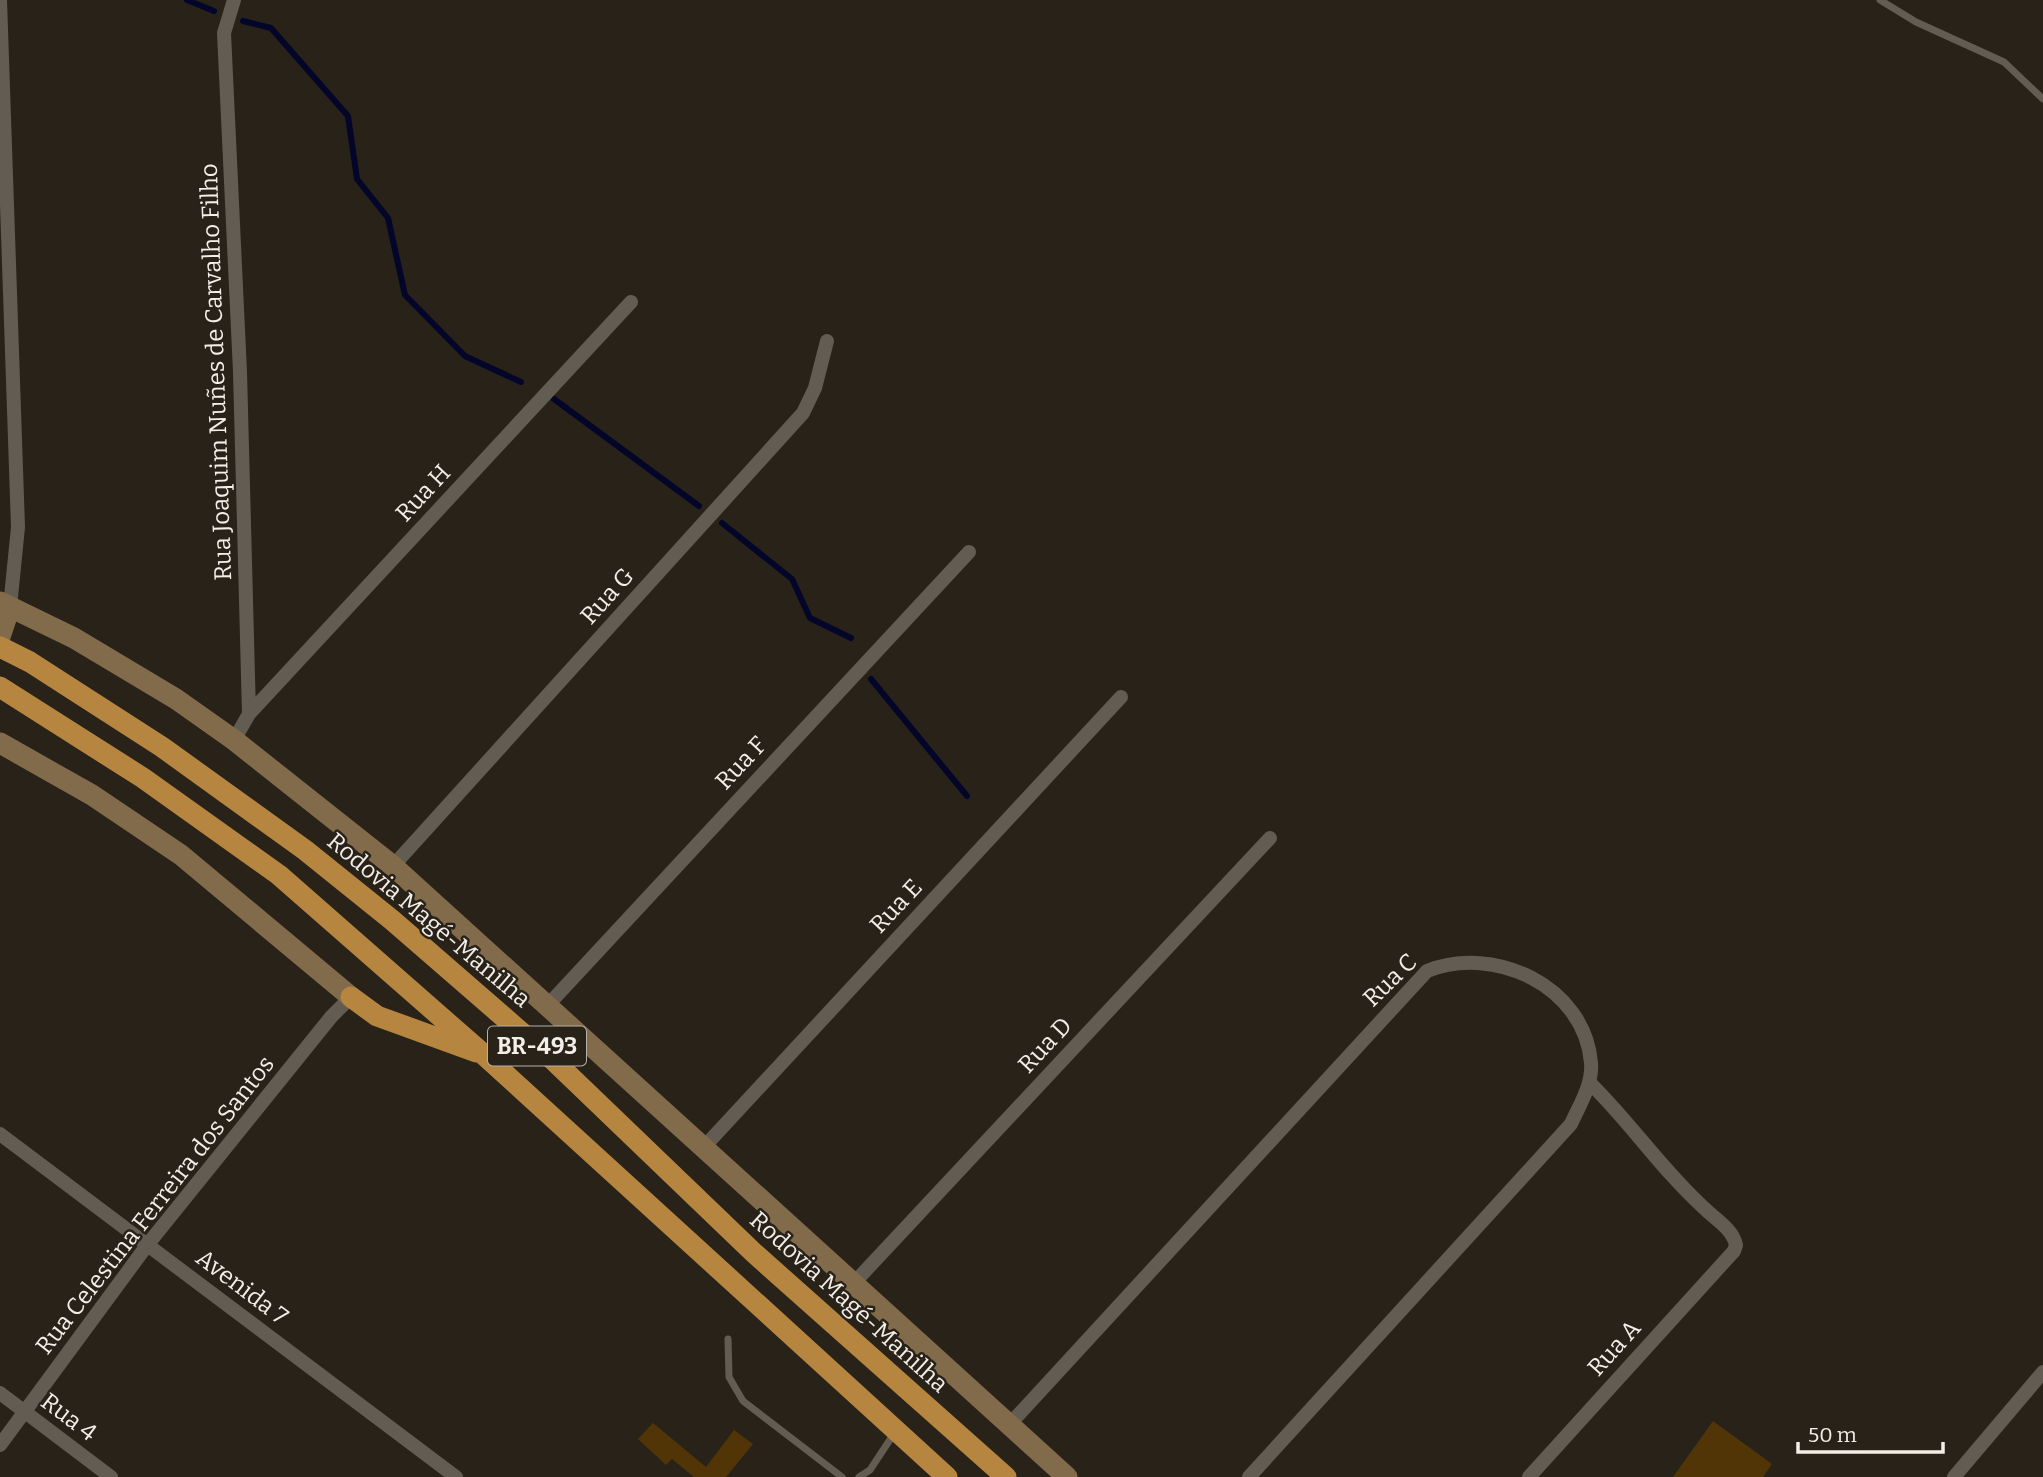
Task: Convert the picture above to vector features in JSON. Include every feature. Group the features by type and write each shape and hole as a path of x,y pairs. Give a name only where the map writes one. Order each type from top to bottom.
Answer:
{"highway":[{"name":"Rodovia Magé-Manilha","path":"0,647 30,662 162,747 305,850 392,920 552,1059 764,1262 1006,1477"},
{"name":"BR-493","path":"6,690 143,778 279,875 482,1053 947,1477"},
{"path":"351,997 377,1016 482,1053"}],"main road":[{"path":"0,637 5,604 128,669 234,740 393,866 705,1146 1067,1477"},
{"path":"0,743 92,795 181,855 351,997"}],"street":[{"path":"0,0 18,527 5,604"},
{"name":"Rua Joaquim Nuñes de Carvalho Filho","path":"234,0 224,33 240,372 248,714 234,740"},
{"name":"Rua H","path":"248,714 631,302"},
{"name":"Rua G","path":"393,866 803,413 815,388 827,341"},
{"name":"Rua F","path":"548,1005 969,552"},
{"name":"Rua E","path":"705,1146 1121,697"},
{"name":"Rua D","path":"853,1284 1270,838"},
{"name":"Rua C","path":"1010,1424 1427,971 1444,964 1481,962 1505,966 1536,979 1568,1007 1580,1028 1591,1065 1589,1082 1571,1124 1249,1477"},
{"name":"Rua Celestina Ferreira dos Santos","path":"0,1445 148,1244 331,1017 351,997"},
{"name":"Rua A","path":"1529,1477 1734,1251 1735,1239 1726,1227 1678,1182 1615,1107 1589,1082"},
{"name":"Avenida 7","path":"0,1134 456,1477"},
{"path":"1954,1477 2043,1372"},
{"name":"Rua 4","path":"0,1394 111,1477"}],"lane":[{"path":"1880,0 1916,22 2004,62 2043,99"},
{"path":"728,1339 729,1377 739,1395 767,1422 842,1477"},
{"path":"859,1477 870,1470 896,1431"}],"building":[{"path":"1713,1421 1772,1464 1763,1477 1673,1477"},
{"path":"653,1423 706,1467 734,1430 753,1444 726,1477 694,1477 672,1459 666,1465 638,1439"}],"waterway":[{"path":"187,0 214,11"},
{"path":"243,21 271,28 348,116 357,179 388,218 405,295 465,356 521,382"},
{"path":"554,399 699,506"},
{"path":"722,523 792,579 810,618 851,638"},
{"path":"871,679 967,796"}]}
